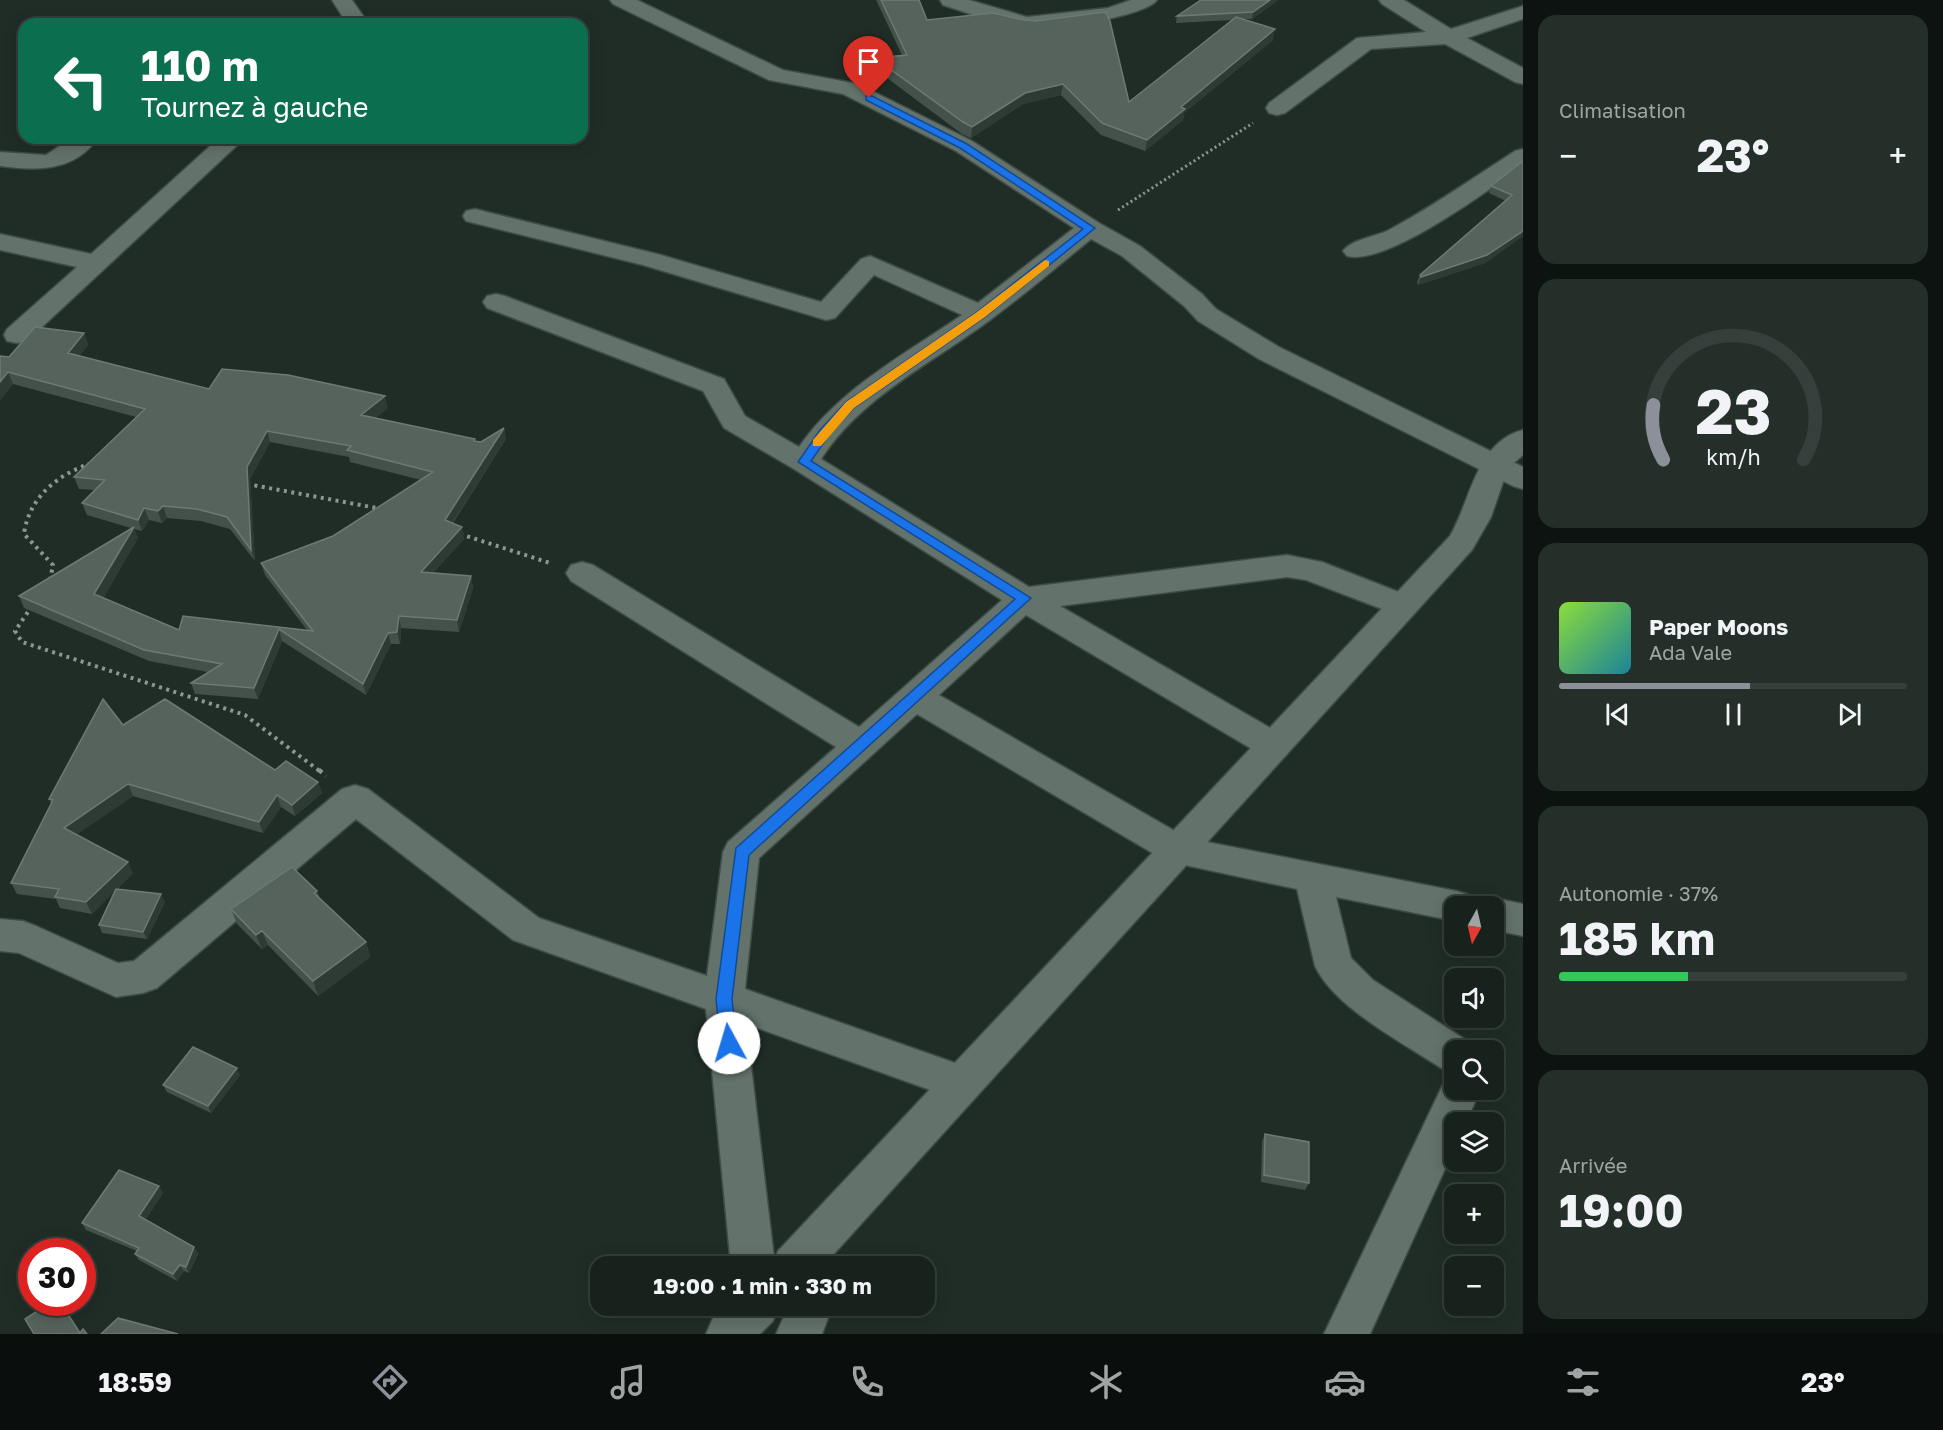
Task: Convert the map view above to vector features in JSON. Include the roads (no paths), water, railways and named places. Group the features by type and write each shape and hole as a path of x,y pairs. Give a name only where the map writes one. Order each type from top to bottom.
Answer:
{"street":[{"path":"342,0 354,18"},
{"path":"620,0 777,75 850,89 964,146 1090,228 1131,251 1184,292 1207,315 1269,353 1509,471"},
{"path":"950,1 1026,23 1109,14 1131,8 1147,0"},
{"path":"1389,0 1449,37 1523,77"},
{"path":"1277,108 1365,43 1449,37 1523,12"},
{"path":"0,159 41,164 67,155 79,144"},
{"path":"17,335 226,144"},
{"path":"1356,251 1391,239 1413,227 1523,156"},
{"path":"475,216 652,260 826,312 870,264 981,314"},
{"path":"804,462 824,432 850,405 981,314 1090,228"},
{"path":"0,242 96,263"},
{"path":"496,302 714,385 734,422 804,462 1024,598 1274,747"},
{"path":"804,1256 847,1212 961,1083 1018,1026 1461,543 1476,517 1509,471 1523,439"},
{"path":"752,1256 724,999 741,852 1024,598 1287,566 1311,570 1403,606"},
{"path":"582,573 861,745"},
{"path":"915,697 1179,850 1444,904"},
{"path":"0,934 23,937 116,980 143,976 355,799 526,929 961,1083"},
{"path":"1312,877 1334,966 1359,992 1444,1048"},
{"path":"1504,916 1523,920"},
{"path":"1347,1334 1456,1100"},
{"path":"830,1256 847,1212"},
{"path":"729,1334 746,1316"},
{"path":"800,1334 807,1316"}]}
